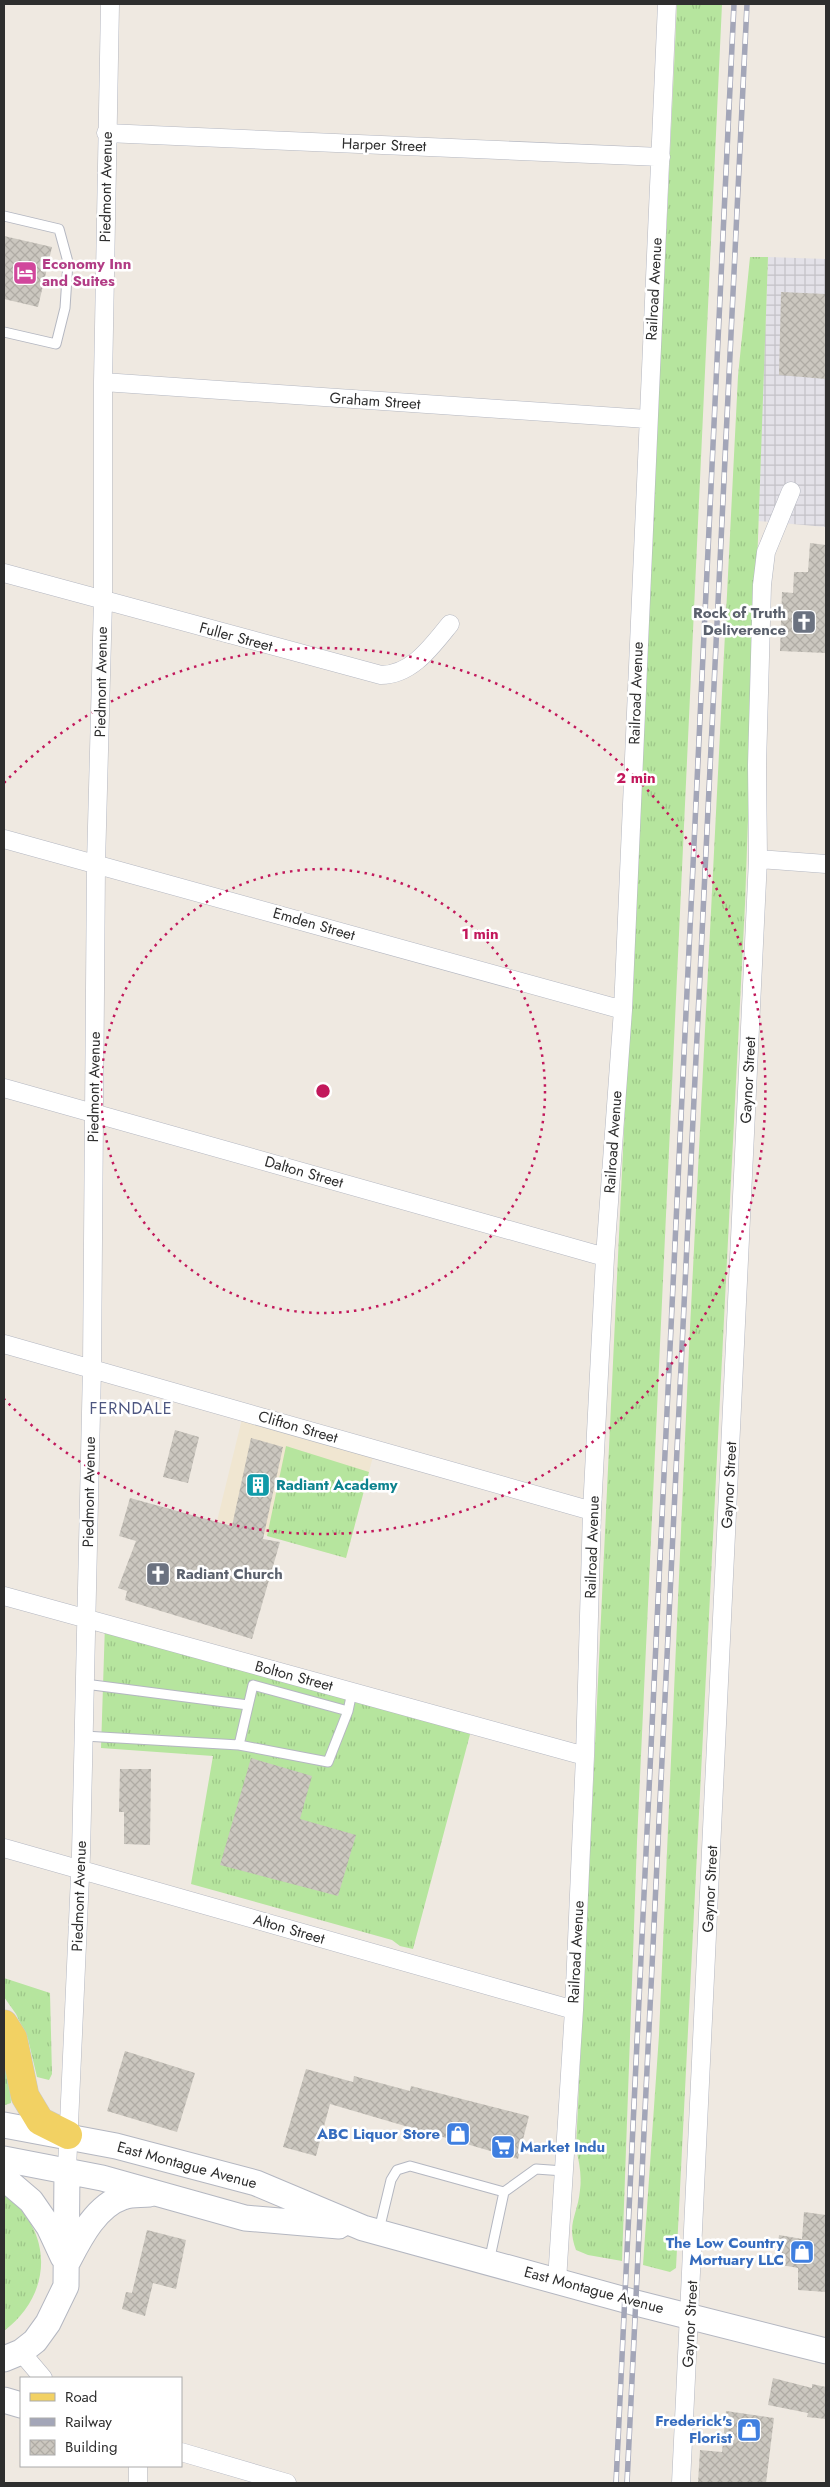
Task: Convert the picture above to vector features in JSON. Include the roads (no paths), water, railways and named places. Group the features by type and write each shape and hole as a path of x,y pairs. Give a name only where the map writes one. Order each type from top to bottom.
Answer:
{"main road":[{"path":"4,2024 13,2038 26,2096 40,2121 68,2135"},
{"name":"East Montague Avenue","path":"4,2125 68,2135 256,2183 370,2230 826,2351"},
{"name":"East Montague Avenue","path":"4,2159 67,2169 245,2218 370,2230"},
{"path":"12,2356 35,2341 56,2309 66,2286 67,2169"},
{"path":"4,2178 31,2201 49,2227 66,2264"},
{"path":"66,2264 86,2228 105,2209 122,2197 154,2193"},
{"path":"4,2400 20,2405"}],"street":[{"name":"Piedmont Avenue","path":"67,2169 80,1869 92,1368 96,864 103,601 103,382 106,134 110,4"},
{"name":"Railroad Avenue","path":"557,2281 574,2010 585,1756 592,1511 605,1257 623,1010 667,4"},
{"name":"Harper Street","path":"106,134 661,157"},
{"name":"Graham Street","path":"103,382 648,419"},
{"name":"Gaynor Street","path":"681,2483 758,859 757,765 762,585 766,552 791,491"},
{"name":"Fuller Street","path":"4,573 381,675 393,675 424,657 450,624"},
{"name":"Emden Street","path":"4,838 623,1010"},
{"path":"758,859 826,864"},
{"name":"Dalton Street","path":"4,1088 605,1257"},
{"name":"Clifton Street","path":"4,1344 592,1511"},
{"name":"Bolton Street","path":"4,1596 585,1756"},
{"name":"Alton Street","path":"4,1848 574,2010"},
{"path":"12,2356 42,2377"},
{"path":"182,2452 287,2483"},
{"path":"138,2467 138,2483"}],"lane":[{"path":"4,216 59,229 68,262 66,308 56,344 4,332"},
{"path":"85,1684 248,1705"},
{"path":"238,1745 253,1685 348,1711"},
{"path":"84,1736 238,1745 328,1762 348,1711 352,1692"},
{"path":"370,2230 397,2170 410,2166 504,2192"},
{"path":"489,2262 504,2192 536,2169 564,2171"}],"railway":[{"path":"616,2483 734,4"},
{"path":"627,2483 747,4"}],"place":[{"name":"Economy Inn and Suites","path":"25,273"},
{"name":"Rock of Truth Deliverence","path":"804,622"},
{"name":"Radiant Academy","path":"258,1485"},
{"name":"Radiant Church","path":"158,1574"},
{"name":"ABC Liquor Store","path":"458,2134"},
{"name":"Market Indu","path":"503,2147"},
{"name":"The Low Country Mortuary LLC","path":"802,2252"},
{"name":"Frederick's Florist","path":"749,2430"}],"district":[{"name":"FERNDALE","path":"131,1408"}]}
